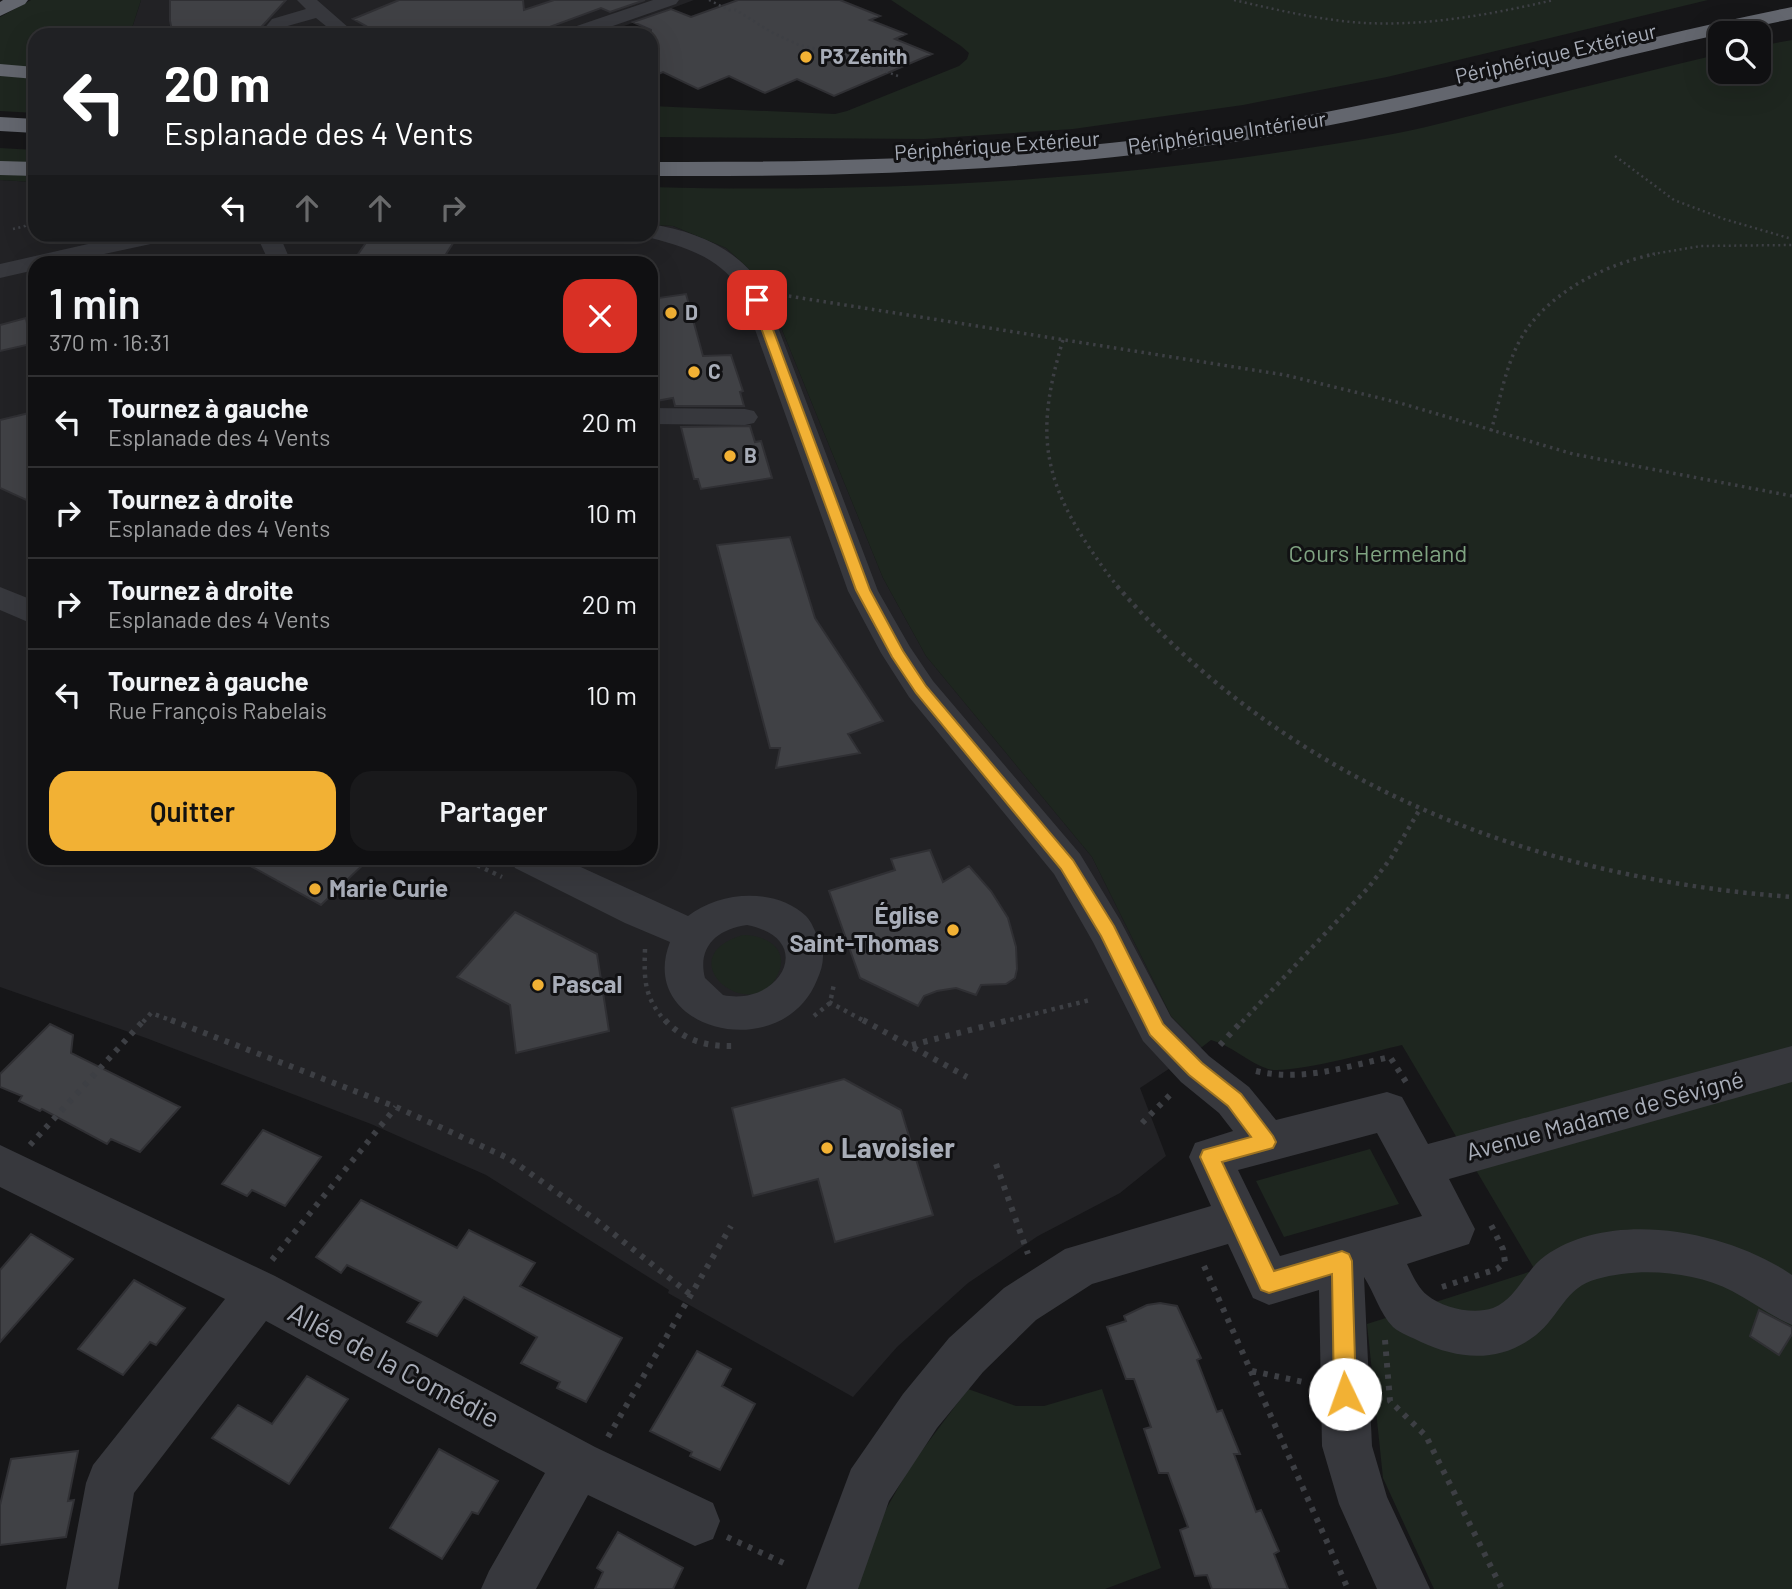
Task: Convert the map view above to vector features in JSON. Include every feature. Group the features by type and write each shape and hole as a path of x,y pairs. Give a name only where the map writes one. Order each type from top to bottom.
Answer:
{"highway":[{"path":"0,10 18,0"},
{"name":"Périphérique Extérieur","path":"658,156 816,157 937,152 1065,142 1188,128 1377,96 1792,1"},
{"name":"Périphérique Intérieur","path":"658,169 782,170 943,164 1104,151 1216,137 1439,96 1792,13"},
{"path":"0,70 28,73"},
{"path":"0,83 28,82"},
{"path":"0,124 28,125"},
{"path":"0,136 28,138"},
{"path":"0,168 28,169"}],"street":[{"path":"589,28 670,0"},
{"path":"274,28 310,3 340,28"},
{"path":"658,233 708,248 729,261 745,276 757,300 863,590 897,653 921,689 1067,864 1107,931 1157,1029 1195,1069 1234,1100 1267,1142"},
{"path":"67,256 130,242"},
{"path":"0,271 28,265"},
{"path":"658,416 745,416"},
{"path":"0,597 28,611"},
{"path":"542,865 638,912 693,935"},
{"path":"754,910 780,918 793,928 803,945 812,1003 776,1005 752,1013 726,1013 708,1007 694,996 684,980 684,955 693,935 708,922 733,912 754,910"},
{"name":"Avenue Madame de Sévigné","path":"1418,1167 1792,1064"},
{"path":"1387,1111 1418,1167 1452,1229 1269,1282 1210,1157 1387,1111"},
{"name":"Allée de la Comédie","path":"4,1167 254,1290 584,1466 695,1521"},
{"path":"832,1589 869,1487 920,1411 966,1355 1020,1304 1081,1265 1239,1219"},
{"path":"1359,1256 1409,1310 1443,1329 1468,1335 1488,1335 1520,1318 1546,1282 1568,1266 1600,1256 1670,1251 1683,1254 1742,1271 1790,1300"},
{"path":"1359,1256 1347,1446 1364,1504 1404,1589"},
{"path":"92,1589 111,1483 254,1290"},
{"path":"507,1589 584,1466"}],"path":[{"path":"709,0 729,10 736,10 788,43 795,42 831,54 839,54 898,76"},
{"path":"1234,0 1322,19 1409,23 1484,15 1554,0"},
{"path":"1615,156 1674,200 1724,219 1792,239"},
{"path":"13,229 25,226 28,222"},
{"path":"1491,431 1517,348 1533,321 1577,284 1605,270 1659,251 1719,244 1792,245"},
{"path":"787,296 1285,375 1399,403 1609,462 1792,496"},
{"path":"1063,340 1052,382 1048,415 1048,462 1065,506 1098,562 1169,643 1196,668 1303,746 1420,809 1502,842 1616,873 1710,891 1792,897"},
{"path":"1222,1043 1368,888 1420,809"},
{"path":"645,948 644,985 662,1018 685,1039 717,1048 743,1045"},
{"path":"836,977 812,1003 912,1045 967,1077"},
{"path":"912,1045 1090,1000"},
{"path":"4,1167 151,1013 272,1057 396,1107 510,1160 596,1220 691,1295"},
{"path":"1142,1123 1179,1086"},
{"path":"254,1290 396,1107"},
{"path":"996,1164 1028,1254"},
{"path":"584,1466 731,1226"},
{"path":"1201,1259 1348,1589"},
{"path":"1251,1371 1319,1386"},
{"path":"695,1521 788,1565"}],"shaded area":[{"path":"141,0 694,0 619,28 132,28"},
{"path":"0,180 28,182 28,242 658,242 658,225 673,226 726,248 748,268 776,315 883,578 926,656 1092,857 1171,1016 1202,1047 1140,1088 1166,1156 1120,1193 1038,1236 968,1283 897,1347 853,1397 668,1293 669,1290 486,1175 371,1124 146,1038 0,987"}],"green space":[{"path":"31,0 141,0 132,28 28,28 28,113 0,111 0,17"},
{"path":"891,0 1708,0 1387,77 1243,105 1073,129 924,139 658,137 658,106 835,114 959,66 969,53"},
{"name":"Cours Hermeland","path":"1792,40 1792,1589 1434,1589 1383,1478 1367,1324 1535,1270 1402,1045 1313,1066 1268,1069 1218,1042 1211,1040 1202,1047 1171,1016 1092,857 926,656 883,578 776,315 748,268 726,248 673,226 658,225 658,187 745,189 932,185 1120,172 1306,149 1411,130 1708,57 1708,84 1771,84 1771,44"},
{"path":"0,148 28,150 28,182 0,180"},
{"path":"743,935 767,940 778,950 781,957 778,974 766,989 751,994 735,992 722,984 713,972 712,959 721,946"},
{"path":"1370,1149 1399,1204 1284,1237 1256,1181"},
{"path":"968,1389 1016,1406 1044,1406 1102,1389 1161,1568 1105,1589 850,1589 872,1534 911,1465"}],"building":[{"path":"170,0 286,0 260,28 172,28"},
{"path":"399,0 523,0 524,10 554,0 645,0 610,12 601,8 547,28 369,28 353,19"},
{"name":"P3 Zénith","path":"738,0 840,0 880,16 870,20 906,34 895,39 932,54 834,96 797,79 765,93 729,76 698,89 663,72 658,74 658,28 646,28 633,22 671,9 691,17"},
{"path":"366,242 454,242 445,256 357,256"},
{"path":"686,294 703,356 731,355 743,391 740,392 744,406 675,406 673,398 658,401 658,298"},
{"path":"26,318 28,345 0,351 0,325"},
{"path":"28,413 28,501 0,488 0,420"},
{"name":"B","path":"750,426 755,442 761,441 772,478 701,489 698,479 694,479 681,427"},
{"path":"790,537 815,618 883,721 848,734 860,753 776,768 780,748 770,748 717,545"},
{"name":"Église Saint-Thomas","path":"930,850 943,882 969,866 991,891 1008,918 1016,947 1017,969 1015,978 1006,984 981,985 976,995 956,988 937,991 924,996 918,1006 860,978 829,891 895,870 891,859"},
{"name":"Marie Curie","path":"249,865 363,865 321,905"},
{"name":"Pascal","path":"515,912 597,954 609,1031 516,1053 510,1005 457,977"},
{"path":"50,1024 73,1035 71,1053 180,1107 140,1152 111,1139 107,1144 42,1109 40,1111 19,1101 22,1096 0,1087 0,1074"},
{"name":"Lavoisier","path":"844,1079 901,1110 933,1215 835,1242 818,1179 753,1196 732,1108"},
{"path":"263,1130 321,1157 285,1206 252,1190 247,1196 222,1184"},
{"path":"361,1200 457,1248 469,1230 535,1263 520,1286 622,1338 586,1402 557,1388 560,1382 521,1363 537,1337 464,1297 437,1336 407,1322 421,1302 347,1265 341,1273 316,1257"},
{"path":"31,1234 73,1259 0,1342 0,1270"},
{"path":"134,1280 185,1308 156,1345 150,1342 123,1375 78,1349"},
{"path":"1160,1303 1177,1306 1201,1358 1197,1360 1217,1412 1222,1410 1240,1454 1234,1454 1256,1512 1261,1510 1279,1551 1274,1554 1288,1589 1212,1589 1207,1575 1195,1576 1180,1530 1188,1527 1168,1473 1159,1473 1144,1429 1151,1427 1134,1379 1126,1379 1107,1327 1126,1321 1124,1316 1147,1305"},
{"path":"1759,1310 1792,1327 1792,1334 1779,1355 1750,1336"},
{"path":"697,1351 731,1369 722,1386 755,1404 720,1470 690,1456 692,1452 650,1431"},
{"path":"307,1376 348,1399 289,1484 212,1438 238,1405 272,1424"},
{"path":"439,1449 498,1481 478,1514 472,1512 442,1559 390,1528"},
{"path":"78,1451 68,1501 74,1500 66,1537 0,1545 0,1505 11,1459"},
{"path":"618,1532 683,1568 673,1589 595,1589 603,1572 597,1568"}],"place":[{"name":"P3 Zénith","path":"806,57"},
{"name":"D","path":"671,313"},
{"name":"C","path":"694,372"},
{"name":"B","path":"730,456"},
{"name":"Marie Curie","path":"315,889"},
{"name":"Église Saint-Thomas","path":"953,930"},
{"name":"Pascal","path":"538,985"},
{"name":"Lavoisier","path":"827,1148"}],"route":[{"path":"757,300 847,551 863,590 897,653 921,689 1067,864 1091,901 1157,1029 1195,1069 1234,1100 1267,1142 1210,1157 1269,1282 1342,1261 1345,1394"}]}
